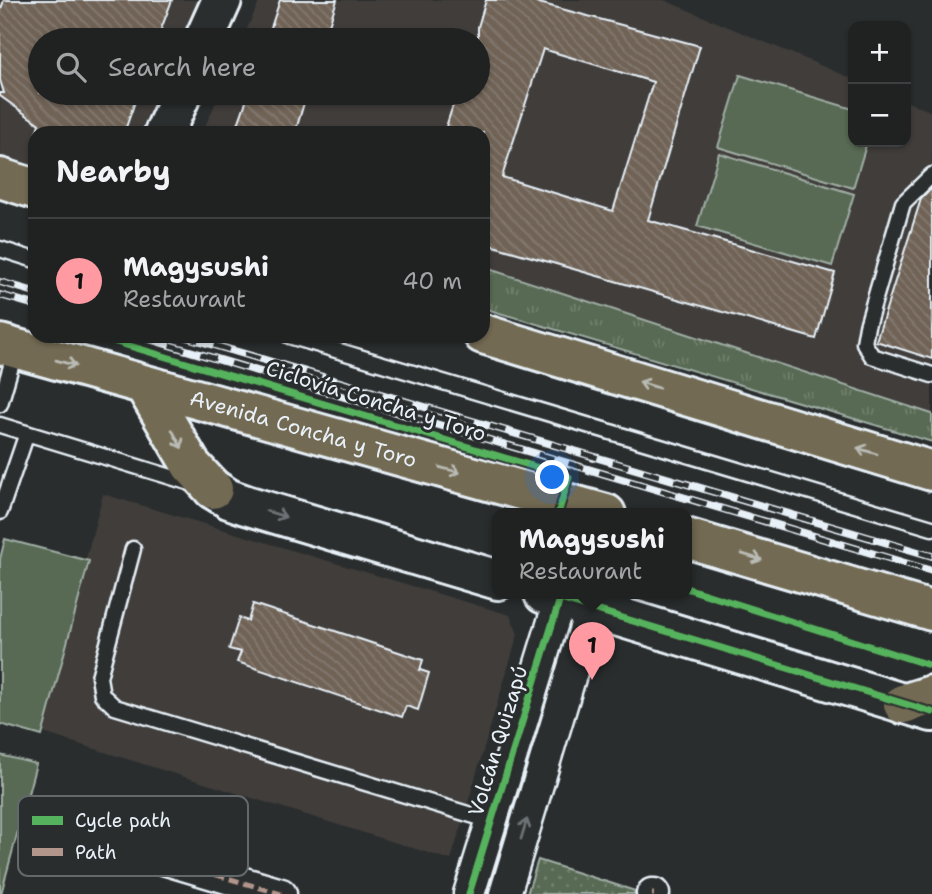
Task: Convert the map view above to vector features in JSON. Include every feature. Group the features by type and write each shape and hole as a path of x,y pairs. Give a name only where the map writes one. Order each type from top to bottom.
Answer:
{"main road":[{"path":"0,178 28,187"},
{"path":"490,336 932,471"},
{"name":"Avenida Concha y Toro","path":"8,346 584,508"},
{"path":"145,386 191,465 213,489"},
{"path":"692,539 932,611"}],"street":[{"path":"209,28 222,0"},
{"path":"167,126 176,105"},
{"path":"213,489 246,505 492,578"},
{"path":"505,894 565,601 922,704"},
{"name":"Volcán Quizapú","path":"469,894 565,601"},
{"path":"220,876 281,894"}],"lane":[{"path":"932,175 903,203 864,343 872,356 932,375"},
{"path":"0,249 28,258"},
{"path":"312,343 932,528"},
{"path":"0,404 8,346"},
{"path":"0,425 213,489"},
{"path":"0,512 27,433"},
{"path":"133,550 99,677 102,695 115,707 491,821"}],"shaded area":[{"path":"0,0 200,0 187,28 28,28 28,105 152,105 142,126 28,126 28,166 0,157"},
{"path":"260,0 664,0 848,77 848,147 911,147 911,103 932,112 932,414 490,269 490,126 205,126 215,105 490,105 490,28 247,28"},
{"path":"103,494 510,615 518,634 451,860 40,732"}],"green space":[{"path":"740,75 848,107 848,147 865,147 853,188 718,147"},
{"path":"719,153 854,194 832,266 697,226"},
{"path":"490,269 932,414 932,442 490,310"},
{"path":"5,539 89,561 42,736 0,724 0,559"},
{"path":"0,755 36,764 27,796 18,796 18,831 0,894"},
{"path":"538,860 635,891 634,894 527,894"}],"building":[{"path":"4,0 172,0 162,28 28,28 28,105 134,105 126,126 38,126 0,96 0,93 4,93 0,80 0,12"},
{"path":"280,0 337,0 328,28 271,28"},
{"path":"486,0 528,0 700,46 648,220 835,273 816,339 490,245 490,126 446,126 453,105 490,105 490,28 478,28","holes":["543,49 653,82 613,211 502,177"]},
{"path":"245,105 303,105 297,126 237,126"},
{"path":"932,188 932,359 876,341 921,199"},
{"path":"253,604 423,660 420,670 429,673 418,710 406,706 402,717 237,662 241,652 229,649 239,618 248,621"}],"railway":[{"path":"0,282 28,290"},
{"path":"0,295 28,303"},
{"path":"163,343 932,571"},
{"path":"207,343 932,556"}],"marked path":[{"path":"220,876 281,894"}],"cycle path":[{"name":"Ciclovía Concha y Toro","path":"119,343 569,477 560,508"},
{"path":"692,590 932,666"},
{"path":"560,599 932,712"},
{"path":"469,894 560,599"}],"place":[{"name":"Magysushi","path":"592,680"}]}
